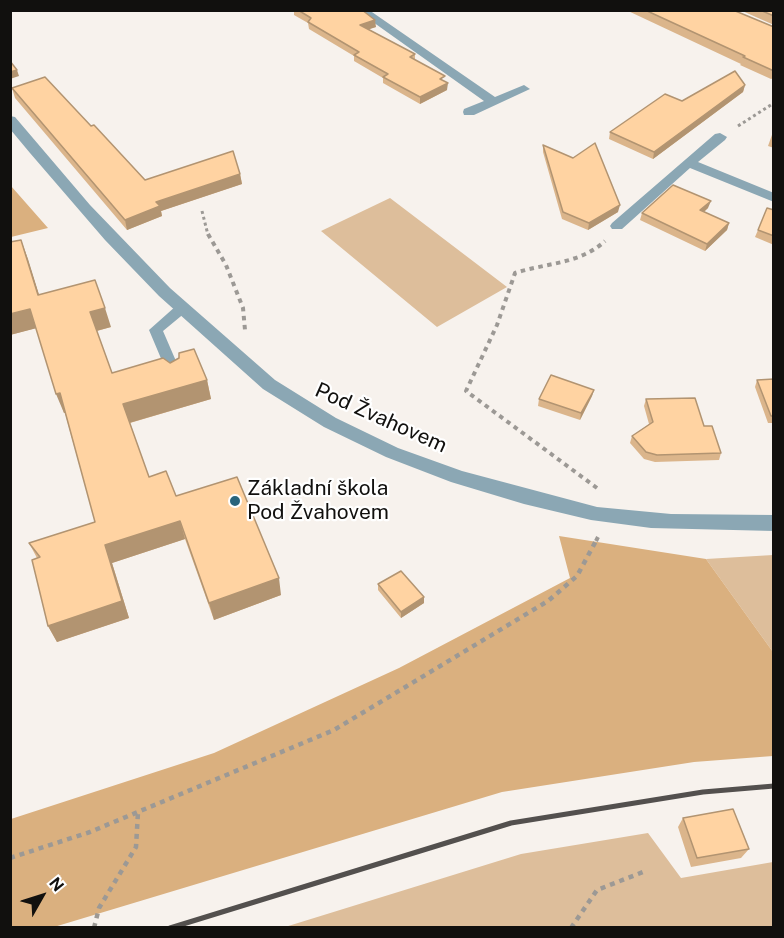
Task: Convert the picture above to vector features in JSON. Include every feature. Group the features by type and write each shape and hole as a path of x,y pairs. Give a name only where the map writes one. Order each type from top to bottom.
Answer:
{"street":[{"path":"361,10 494,102"},
{"path":"469,112 524,89"},
{"name":"Pod Žvahovem","path":"10,120 62,183 181,309 250,369 298,406 353,435 403,457 525,497 610,517 705,524 774,523"},
{"path":"617,226 720,138"},
{"path":"689,163 774,198"}],"lane":[{"path":"175,375 156,330 181,309"}],"path":[{"path":"720,138 774,104"},
{"path":"202,211 209,238 226,265 243,308 250,369"},
{"path":"600,490 466,391 498,325 506,294 515,273 530,267 574,259 587,254 601,246 617,226"},
{"path":"10,858 90,832 334,730 548,601 577,576 610,517"},
{"path":"94,927 99,908 136,847 138,812"},
{"path":"571,927 597,890 643,872"}],"shaded area":[{"path":"11,186 48,228 11,237"},
{"path":"390,198 507,287 437,327 321,231"},
{"path":"559,536 706,559 773,652 773,756 694,762 502,792 54,927 11,927 11,819 214,753 399,668 570,578"},
{"path":"773,555 773,652 706,559"},
{"path":"648,833 681,878 773,862 773,927 285,927 521,854"}],"building":[{"path":"298,10 362,10 375,20 360,25 415,54 410,57 445,76 440,79 448,83 420,97 383,77 388,74 354,55 359,52 308,22 311,18"},
{"path":"645,10 733,10 774,27 774,71 743,57 745,56"},
{"path":"760,10 774,10 774,16"},
{"path":"10,61 17,70 10,72"},
{"path":"735,71 745,85 654,152 610,132 665,94 682,101"},
{"path":"45,77 145,180 233,151 240,174 156,202 160,206 125,220 12,88"},
{"path":"595,143 620,205 589,223 563,212 543,145 573,158"},
{"path":"673,185 711,201 700,210 729,223 707,244 642,213"},
{"path":"767,208 774,210 774,236 758,230"},
{"path":"21,240 38,295 95,280 105,308 90,312 112,373 163,358 170,363 179,358 179,353 194,349 207,380 123,404 149,477 166,471 176,496 237,477 279,578 209,603 180,521 105,545 122,601 48,626 32,560 40,557 29,543 95,522 60,393 56,394 30,309 10,314 10,242"},
{"path":"551,375 594,390 581,413 539,399"},
{"path":"774,379 774,416 771,416 757,380"},
{"path":"695,398 704,426 712,426 721,453 657,455 646,452 632,436 653,422 646,399"},
{"path":"401,571 424,597 401,612 378,584"},
{"path":"733,809 749,849 697,858 683,818"}],"railway":[{"path":"170,928 511,823 703,792 774,786"}],"place":[{"name":"Základní škola Pod Žvahovem","path":"235,501"}]}
